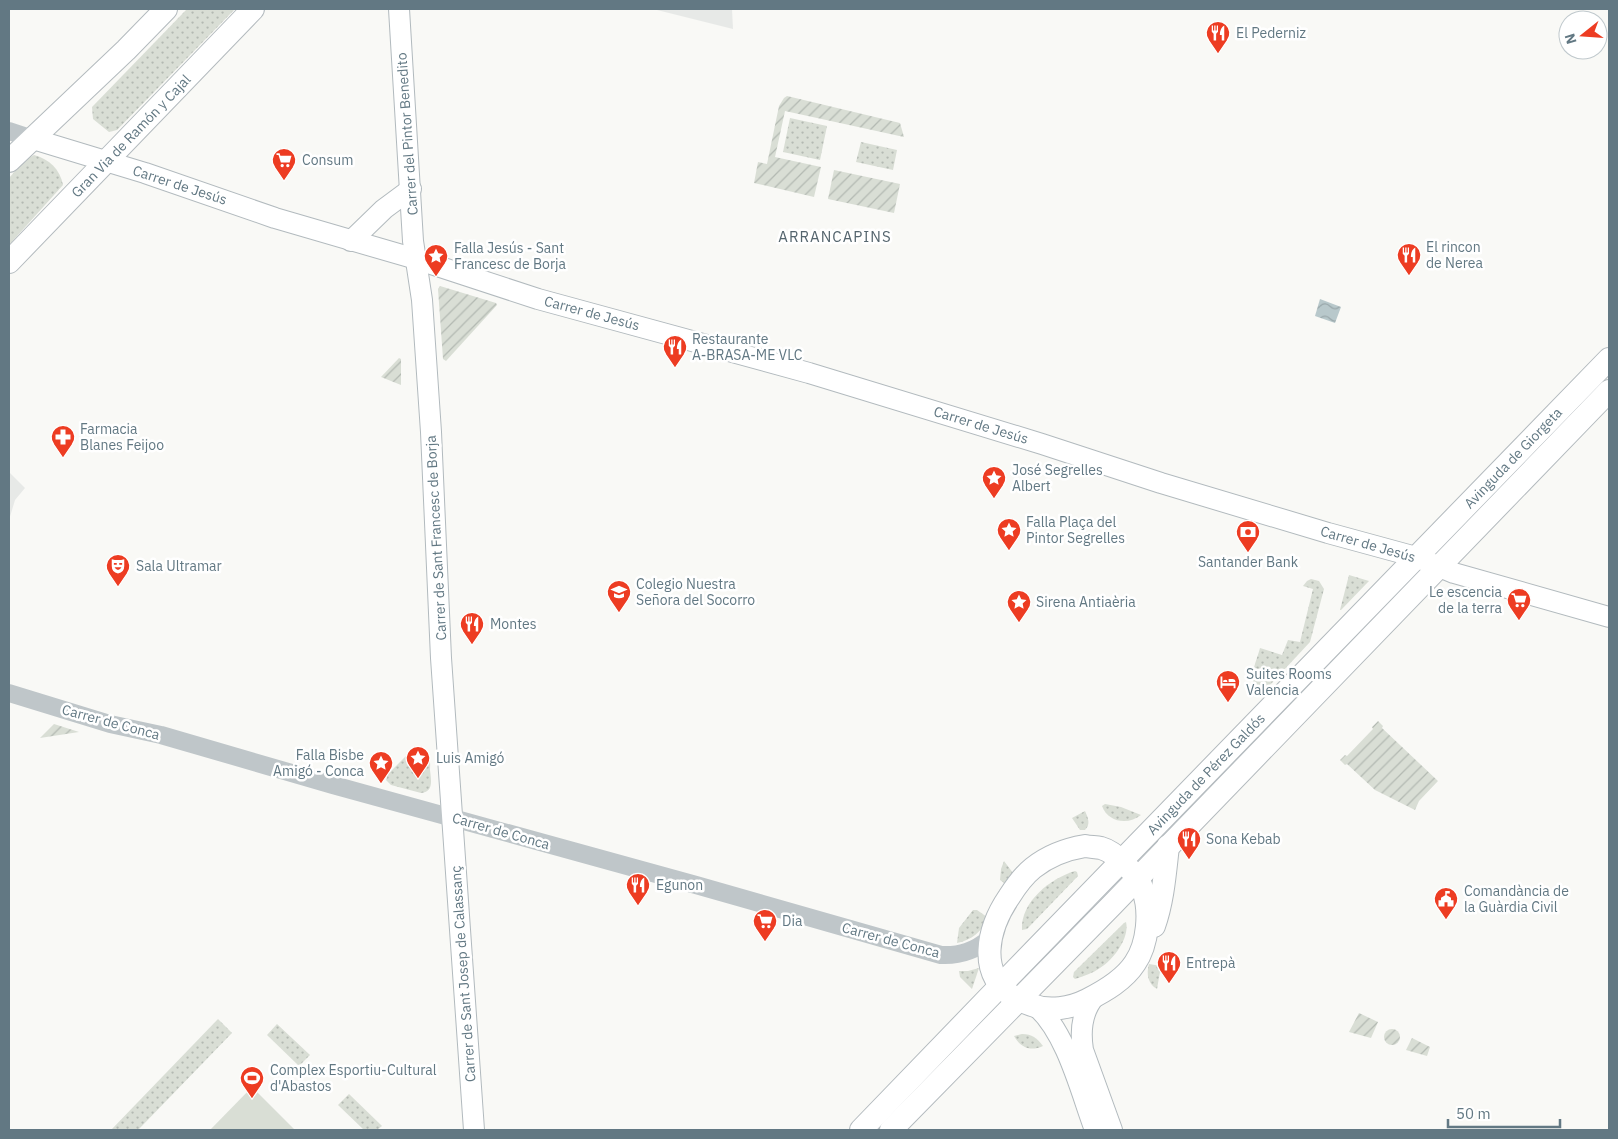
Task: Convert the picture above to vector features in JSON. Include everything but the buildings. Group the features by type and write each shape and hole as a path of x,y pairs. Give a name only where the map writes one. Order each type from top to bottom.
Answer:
{"main road":[{"path":"9,161 166,9"},
{"name":"Gran Via de Ramón y Cajal","path":"9,262 253,9"},
{"name":"Carrer del Pintor Benedito","path":"399,9 416,259"},
{"name":"Carrer de Jesús","path":"33,139 107,161 275,218 416,259 538,299 809,373 1042,444 1170,486 1322,532 1416,557 1454,573 1609,617"},
{"path":"351,241 384,209 411,189"},
{"name":"Carrer de Sant Francesc de Borja","path":"416,259 422,300 431,432 441,658 452,817"},
{"name":"Avinguda de Giorgeta","path":"1416,557 1609,359"},
{"name":"Avinguda de Giorgeta","path":"1438,566 1609,391"},
{"name":"Avinguda de Pérez Galdós","path":"861,1130 895,1119 1001,985 1416,557"},
{"name":"Avinguda de Pérez Galdós","path":"866,1130 895,1119 1028,1004 1137,879 1438,566"},
{"name":"Carrer de Sant Josep de Calassanç","path":"452,817 474,1130"},
{"name":"Avinguda de Pérez Galdós","path":"1140,955 1147,919 1143,890 1137,879 1107,850 1085,846 1064,851 1042,862 1024,877 998,914 990,938 989,955 994,974 1001,985 1014,997 1028,1004 1054,1009 1068,1007 1095,996 1110,987 1128,972 1140,955 1148,941 1157,918 1168,846"},
{"path":"1095,996 1085,1010 1082,1045 1112,1130"},
{"path":"1028,1004 1049,1020 1063,1043 1095,1130"}],"street":[{"name":"Carrer de Jesús","path":"9,131 33,139"},
{"name":"Carrer de Conca","path":"9,693 94,719 162,735 333,786 452,817 941,955 973,950 990,938"}],"shaded area":[{"path":"187,9 235,9 117,130 109,132 93,119 92,107"},
{"path":"653,9 732,9 733,29"},
{"path":"787,96 900,123 904,137 785,111 775,157 821,167 814,197 754,183 758,162 767,164 779,106"},
{"path":"790,118 827,126 820,160 783,152"},
{"path":"861,142 897,150 893,170 856,162"},
{"path":"34,155 44,159 53,166 62,179 63,185 9,245 9,178 25,160"},
{"path":"834,170 900,184 894,213 828,199"},
{"path":"440,286 496,303 497,305 446,361 443,359 438,289"},
{"path":"399,358 401,359 401,385 381,377"},
{"path":"9,472 25,488 15,500 9,520"},
{"path":"1349,575 1369,581 1340,610"},
{"path":"1311,579 1319,581 1324,589 1310,642 1269,686 1264,689 1256,688 1253,674 1260,648 1282,655 1288,640 1300,642 1313,589 1303,586"},
{"path":"1378,721 1383,726 1382,728 1438,781 1419,801 1415,810 1375,790 1347,764 1345,765 1340,760 1345,755 1347,756 1373,729 1372,727"},
{"path":"54,724 79,732 40,738"},
{"path":"415,747 426,754 430,762 431,785 428,790 421,793 391,785 386,780 388,774"},
{"path":"1105,804 1121,807 1141,815 1131,820 1119,821 1105,812 1102,806"},
{"path":"1085,811 1088,825 1085,830 1080,830 1072,818"},
{"path":"1004,861 1013,873 1007,885 1000,880"},
{"path":"1075,871 1078,876 1027,929 1022,930 1026,910 1039,893 1056,879"},
{"path":"973,910 977,910 987,917 983,927 967,940 957,943 959,928"},
{"path":"1126,922 1127,928 1123,941 1110,960 1085,976 1075,979 1073,977 1074,972"},
{"path":"1149,964 1161,966 1157,989 1148,978"},
{"path":"979,968 972,989 960,977 959,971"},
{"path":"1359,1013 1378,1022 1371,1038 1349,1032"},
{"path":"218,1019 232,1033 138,1130 111,1130"},
{"path":"277,1024 310,1055 299,1066 267,1035"},
{"path":"1392,1029 1398,1031 1400,1037 1398,1043 1392,1045 1386,1043 1384,1037 1386,1031"},
{"path":"1022,1034 1034,1037 1043,1046 1034,1049 1022,1046 1014,1036"},
{"path":"1412,1038 1430,1047 1427,1056 1406,1050"},
{"name":"Complex Esportiu-Cultural d'Abastos","path":"252,1087 295,1130 210,1130"},
{"path":"349,1094 382,1126 377,1130 364,1130 338,1105"}],"water":[{"path":"1320,299 1341,307 1335,323 1315,316"}],"place":[{"name":"El Pederniz","path":"1218,54"},
{"name":"Consum","path":"284,181"},
{"name":"El rincon de Nerea","path":"1409,276"},
{"name":"Falla Jesús - Sant Francesc de Borja","path":"436,277"},
{"name":"Restaurante A-BRASA-ME VLC","path":"675,368"},
{"name":"Farmacia Blanes Feijoo","path":"63,458"},
{"name":"José Segrelles Albert","path":"994,499"},
{"name":"Falla Plaça del Pintor Segrelles","path":"1009,551"},
{"name":"Santander Bank","path":"1248,553"},
{"name":"Sala Ultramar","path":"118,587"},
{"name":"Colegio Nuestra Señora del Socorro","path":"619,613"},
{"name":"Le escencia de la terra","path":"1519,621"},
{"name":"Sirena Antiaèria","path":"1019,623"},
{"name":"Montes","path":"472,645"},
{"name":"Suites Rooms Valencia","path":"1228,703"},
{"name":"Luis Amigó","path":"418,779"},
{"name":"Falla Bisbe Amigó - Conca","path":"381,784"},
{"name":"Sona Kebab","path":"1189,860"},
{"name":"Egunon","path":"638,906"},
{"name":"Comandància de la Guàrdia Civil","path":"1446,920"},
{"name":"Dia","path":"765,942"},
{"name":"Entrepà","path":"1169,984"},
{"name":"Complex Esportiu-Cultural d'Abastos","path":"252,1099"}],"district":[{"name":"ARRANCAPINS","path":"835,237"}]}
